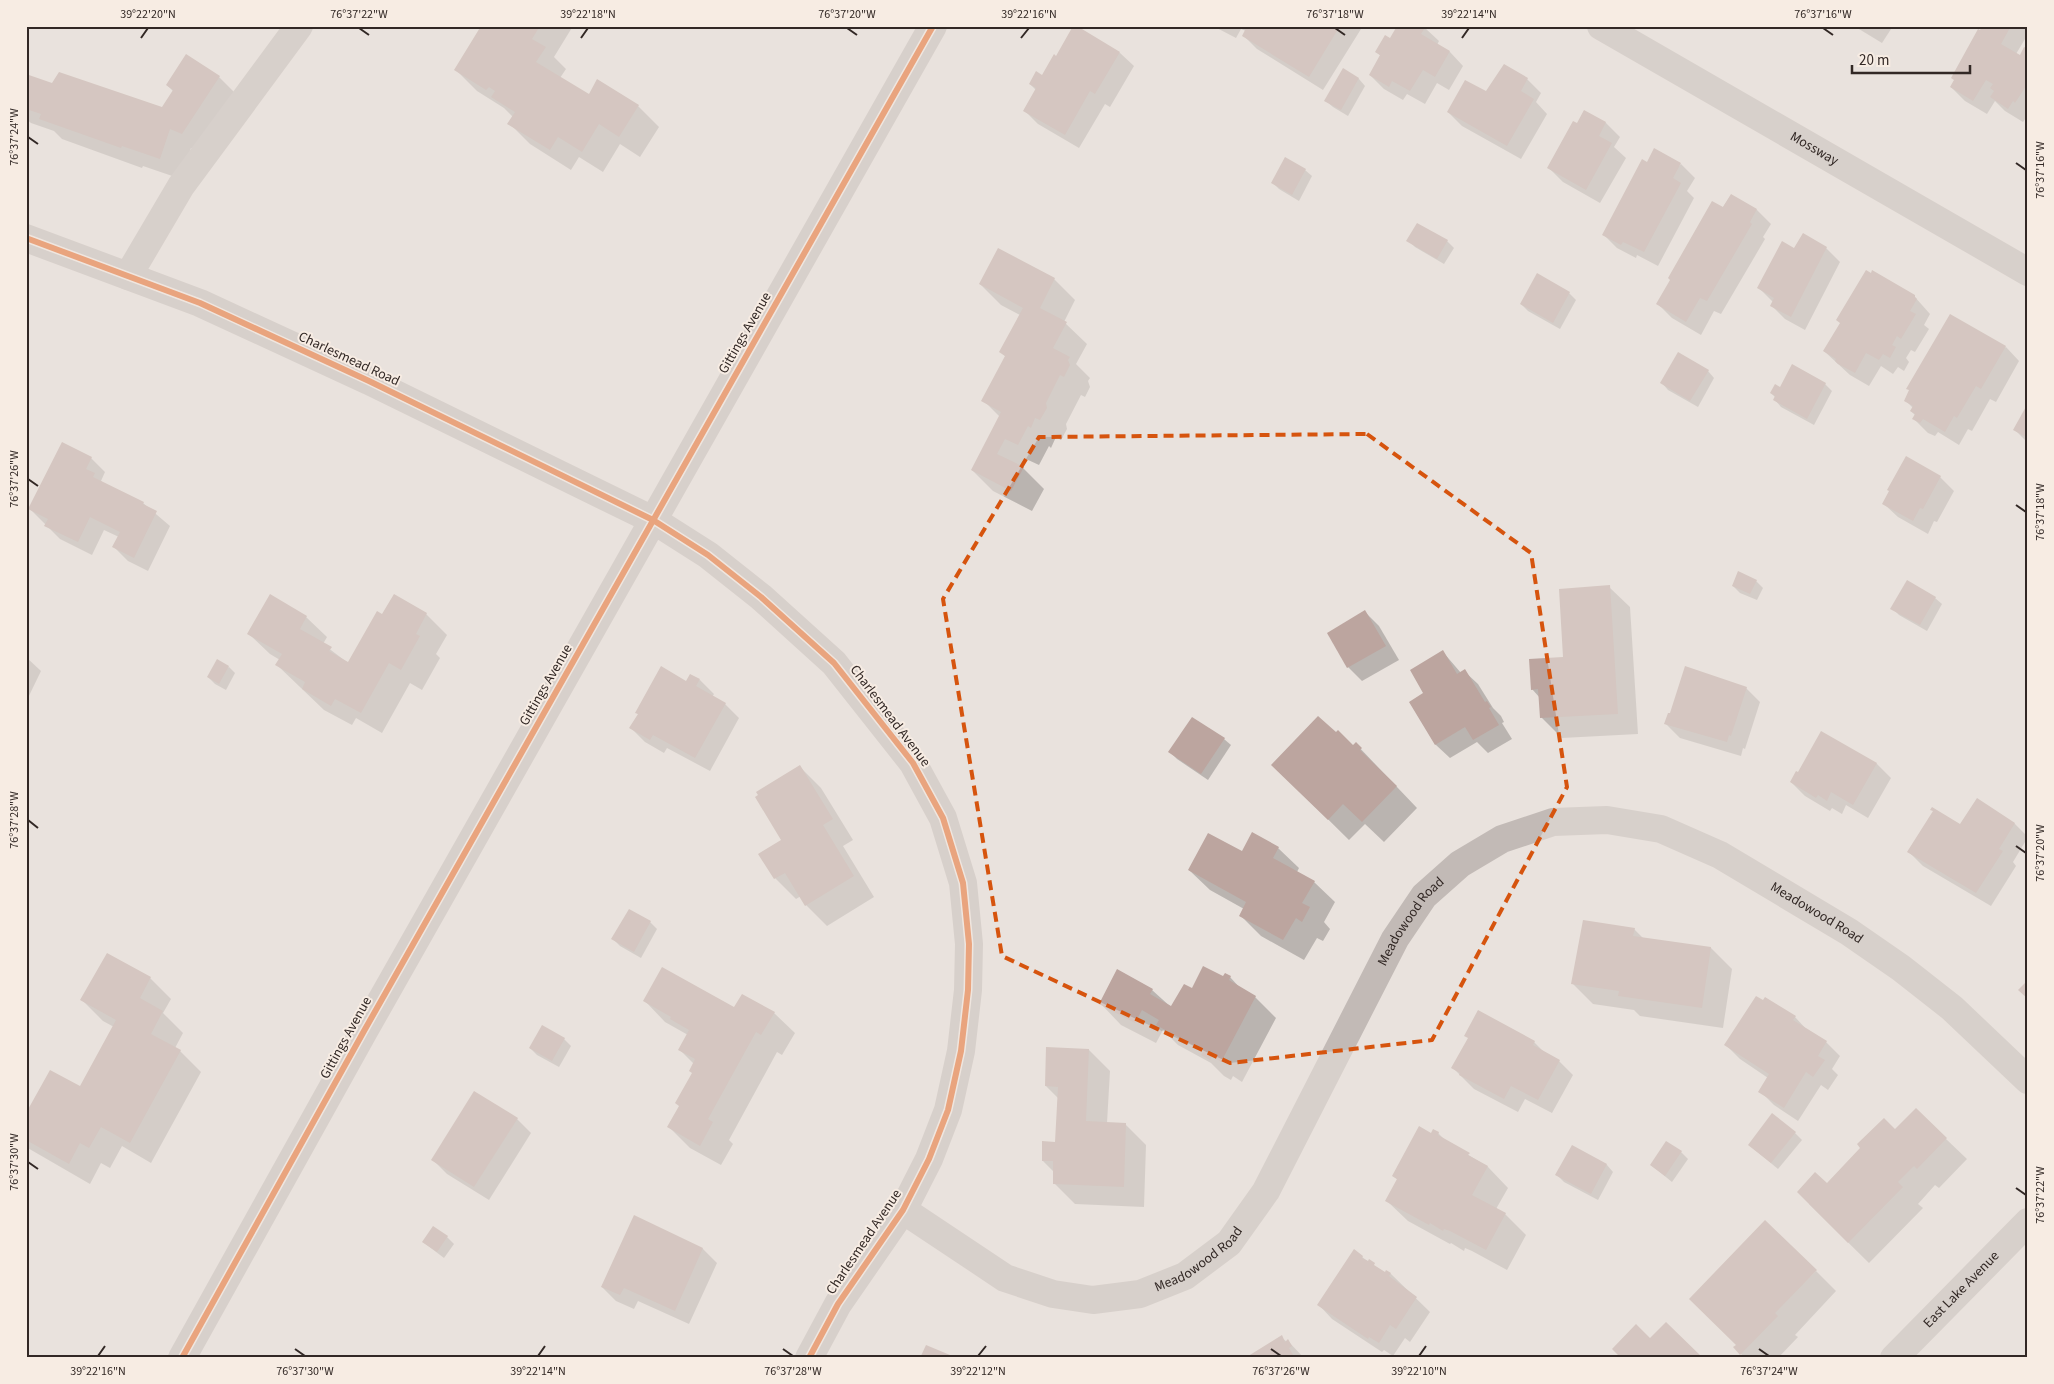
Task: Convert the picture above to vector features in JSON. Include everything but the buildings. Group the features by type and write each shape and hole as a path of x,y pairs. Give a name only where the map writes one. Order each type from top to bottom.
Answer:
{"street":[{"path":"128,276 181,186 299,26"},
{"name":"Mossway","path":"1601,26 2028,272"},
{"name":"Gittings Avenue","path":"182,1358 364,1031 654,520 928,31"},
{"name":"Charlesmead Road","path":"26,238 200,303 361,377 654,520"},
{"name":"Charlesmead Avenue","path":"654,520 708,555 761,597 834,663 875,712 913,763 943,818 963,883 969,944 968,990 961,1051 948,1110 929,1160 903,1210 838,1304 809,1358"},
{"name":"Meadowood Road","path":"903,1210 1005,1278 1053,1294 1093,1300 1140,1294 1185,1276 1229,1243 1266,1191 1395,939 1424,896 1460,864 1502,839 1553,822 1607,820 1661,829 1720,855 1849,932 1901,968 1952,1008 2028,1080"},
{"name":"East Lake Avenue","path":"1894,1358 2028,1222"}],"highlighted area":[{"path":"1367,434 1531,553 1567,787 1432,1040 1230,1063 1002,956 943,599 1039,437"}],"cycle path":[{"path":"182,1358 364,1031 933,26"},
{"path":"26,238 200,303 369,381 653,520 708,555 761,597 834,663 913,763 943,818 963,883 969,944 968,990 961,1051 948,1110 929,1159 903,1210 838,1304 809,1358"}]}
